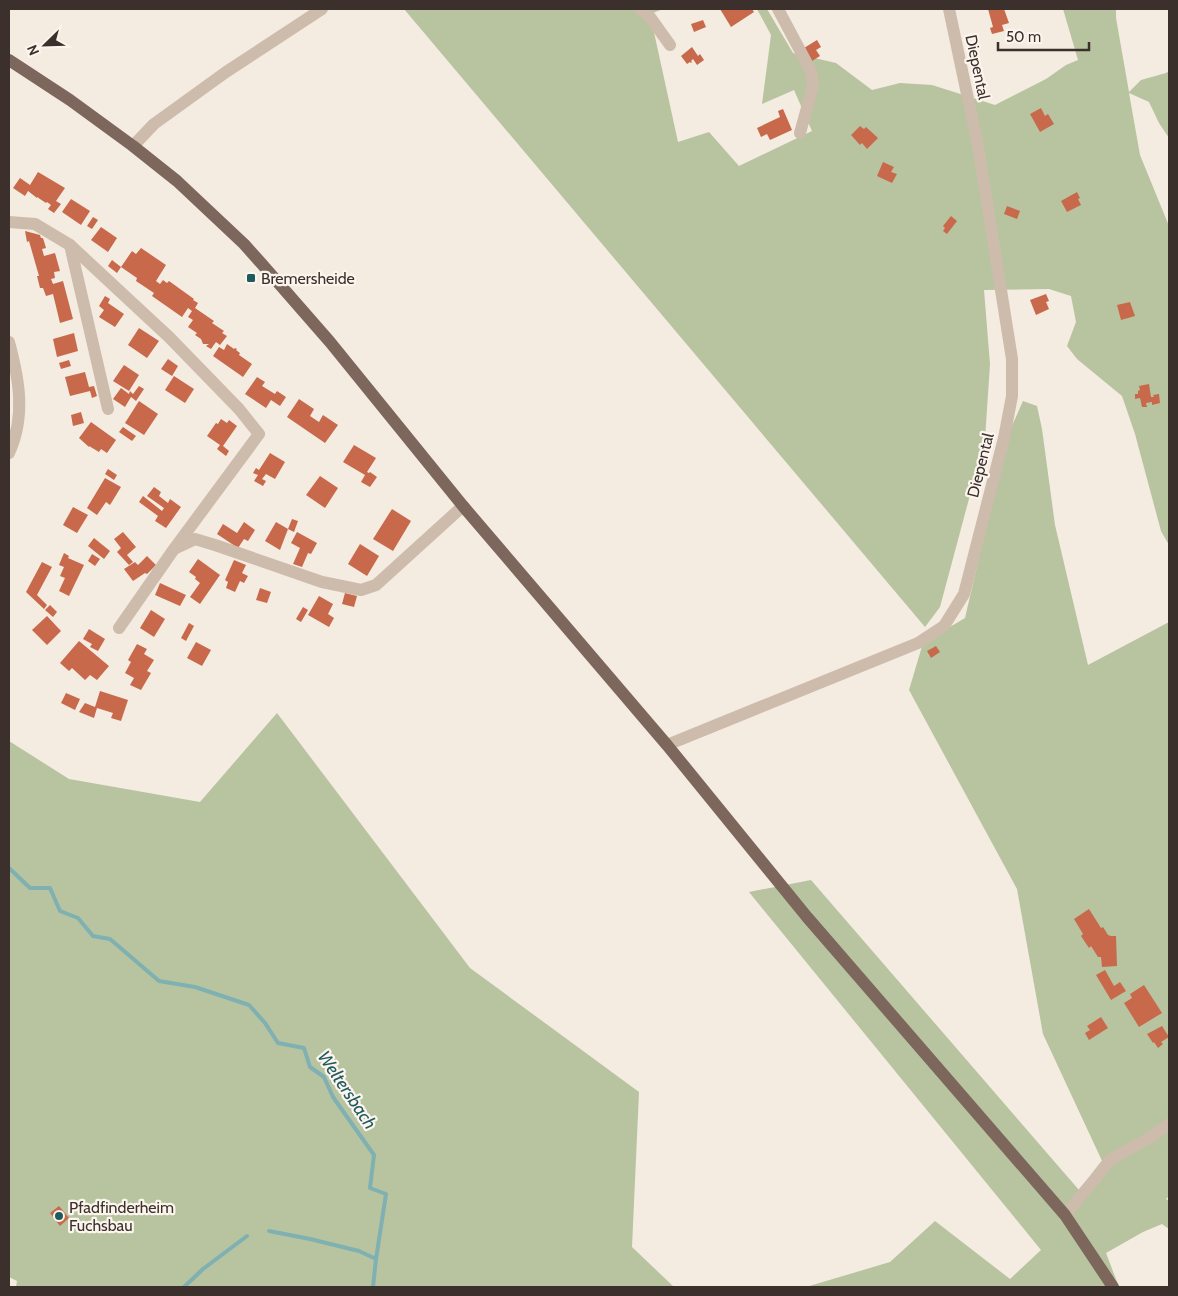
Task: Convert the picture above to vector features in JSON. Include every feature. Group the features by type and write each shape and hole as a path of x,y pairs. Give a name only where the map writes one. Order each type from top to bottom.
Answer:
{"main road":[{"path":"9,60 70,100 133,146 177,181 244,244 330,342 463,506 667,745 808,917 1065,1215 1113,1287"}],"street":[{"path":"133,146 154,124 210,83 322,9"},
{"path":"640,9 650,16 670,45"},
{"path":"778,9 811,71 813,86 800,133"},
{"name":"Diepental","path":"667,745 918,643 944,626 964,594 1004,438 1012,396 1012,359 978,146 949,9"},
{"path":"9,222 35,224 70,245 169,337 239,409 259,434 174,549 119,628"},
{"path":"70,245 108,409"},
{"path":"9,342 17,371 20,410 13,444 9,453"},
{"path":"174,549 194,539 322,582 361,590 376,585 463,506"},
{"path":"1065,1215 1110,1160 1149,1138 1169,1124"}],"green space":[{"path":"404,9 663,9 650,14 678,142 709,132 739,166 812,131 794,90 762,104 771,35 757,9 767,9 793,53 836,63 872,90 900,83 932,85 995,105 1078,60 1063,9 1116,9 1129,92 1141,80 1169,71 1169,138 1149,102 1129,93 1140,155 1169,226 1169,545 1161,531 1135,434 1122,396 1077,359 1067,346 1076,322 1071,296 1049,289 984,290 990,364 985,439 940,607 925,627"},
{"path":"1023,401 1037,406 1042,429 1055,525 1088,665 1169,622 1169,1196 1166,1199 1169,1201 1169,1229 1162,1224 1143,1232 1106,1253 1119,1287 806,1287 890,1262 935,1221 1010,1279 1041,1250 749,892 811,880 1079,1190 1103,1163 1043,1034 1017,889 909,690 923,643 965,618 1007,437"},
{"path":"277,713 470,968 639,1092 632,1247 674,1287 16,1287 17,1281 9,1277 9,741 69,779 200,802"}],"building":[{"path":"720,9 752,9 754,12 731,27"},
{"path":"988,9 1004,9 1009,23 1002,25 1004,31 992,34 990,28 993,27"},
{"path":"703,20 706,27 694,32 691,24"},
{"path":"817,40 821,47 816,50 820,56 812,61 804,48"},
{"path":"692,47 698,56 700,54 704,60 697,65 693,59 691,63 687,64 681,56"},
{"path":"1041,108 1045,116 1048,114 1054,124 1040,132 1030,114"},
{"path":"783,109 792,130 770,140 767,134 761,137 757,128 780,117 778,111"},
{"path":"860,126 864,129 866,127 878,138 867,149 862,143 860,145 851,135"},
{"path":"883,162 894,167 891,172 897,174 892,183 877,176"},
{"path":"38,172 65,188 56,201 61,204 54,213 48,209 51,205 47,202 37,198 28,191 25,196 13,188 20,178 30,185"},
{"path":"1077,192 1081,205 1067,212 1061,201"},
{"path":"71,199 90,211 81,225 62,212"},
{"path":"1007,206 1020,211 1017,219 1004,214"},
{"path":"951,216 957,221 947,234 943,231 945,228 943,226"},
{"path":"93,217 98,220 92,229 87,226"},
{"path":"101,227 117,238 108,252 91,240"},
{"path":"25,231 40,235 43,238 46,248 42,249 44,256 55,253 60,271 54,272 55,278 51,279 53,284 63,281 73,319 60,323 53,294 46,296 43,288 40,288 37,276 39,276"},
{"path":"141,248 166,265 156,281 160,284 163,280 167,283 169,281 194,299 198,303 195,308 214,321 212,323 224,331 222,333 227,336 220,345 216,342 211,349 206,346 209,344 203,344 201,339 195,335 197,333 188,327 193,320 188,317 192,311 188,308 182,317 152,296 154,293 136,281 137,278 121,267 132,251 136,254"},
{"path":"112,260 121,267 117,273 108,266"},
{"path":"1046,294 1049,301 1046,302 1049,309 1036,315 1030,300"},
{"path":"105,296 110,299 108,303 124,314 115,327 99,317 104,310 99,306"},
{"path":"1130,302 1135,316 1121,320 1117,305"},
{"path":"139,328 159,341 147,358 128,345"},
{"path":"74,333 78,351 57,357 53,339"},
{"path":"227,344 237,349 240,353 239,355 252,364 243,377 213,356 219,347 224,350"},
{"path":"168,359 178,366 172,376 161,369"},
{"path":"69,360 71,366 61,369 59,363"},
{"path":"124,365 139,375 129,391 113,381"},
{"path":"85,372 89,387 94,386 97,396 92,398 90,391 70,396 65,377"},
{"path":"174,376 194,389 185,403 165,390"},
{"path":"257,377 265,382 262,386 275,394 277,391 286,397 280,406 271,400 266,408 245,394"},
{"path":"1149,384 1151,397 1159,394 1160,403 1152,405 1152,402 1146,403 1147,407 1142,407 1140,398 1135,399 1135,394 1138,394 1140,390 1139,386"},
{"path":"139,386 144,389 136,401 131,397 125,407 113,399 121,388 129,394 130,391 133,394"},
{"path":"299,399 314,409 310,416 319,422 323,415 338,425 325,443 287,417"},
{"path":"139,401 158,414 144,435 125,423"},
{"path":"81,412 84,423 73,426 71,415"},
{"path":"221,419 227,423 229,420 237,426 223,446 229,451 226,456 217,449 220,445 207,436"},
{"path":"91,422 116,440 107,453 101,449 99,452 89,447 79,438"},
{"path":"123,427 136,436 132,441 119,432"},
{"path":"354,445 376,458 367,472 377,477 370,487 361,482 365,475 343,462"},
{"path":"270,453 285,462 275,479 266,474 262,479 266,481 263,486 254,481 258,475 253,473 256,468 259,470"},
{"path":"108,469 117,475 114,480 105,474"},
{"path":"320,476 338,488 325,508 306,495"},
{"path":"105,478 121,487 110,505 106,502 97,515 87,508"},
{"path":"154,487 161,492 159,496 168,503 170,499 181,507 166,528 155,521 158,516 139,502 143,496 162,511 164,508 147,496"},
{"path":"73,507 88,515 77,533 63,525"},
{"path":"392,509 411,521 393,551 373,539"},
{"path":"292,519 298,521 294,532 288,529"},
{"path":"244,522 255,530 248,541 244,539 238,548 217,534 223,524 237,533"},
{"path":"276,522 288,529 280,550 265,541"},
{"path":"123,532 136,547 127,555 133,562 129,565 117,552 121,548 114,539"},
{"path":"297,532 317,543 311,554 308,553 302,567 293,564 300,548 291,543"},
{"path":"94,538 110,551 104,559 88,546"},
{"path":"360,544 379,556 367,576 348,564"},
{"path":"64,553 69,556 68,558 84,565 69,596 59,591 65,578 60,576 64,567 59,565"},
{"path":"92,554 100,559 95,566 88,561"},
{"path":"147,556 156,565 147,574 145,573 133,581 124,569 135,562 138,565"},
{"path":"198,559 220,575 200,604 190,597 200,583 189,572"},
{"path":"234,560 246,565 242,573 248,576 244,583 240,581 235,592 226,588 228,582 225,580"},
{"path":"42,562 52,567 37,595 47,605 44,609 26,592"},
{"path":"160,583 186,595 180,606 155,595"},
{"path":"260,588 271,592 267,603 256,600"},
{"path":"345,593 357,596 354,607 342,604"},
{"path":"319,596 333,604 328,614 334,618 329,627 308,615"},
{"path":"50,605 57,612 53,617 45,610"},
{"path":"303,607 308,610 301,622 296,619"},
{"path":"151,610 165,619 154,637 140,628"},
{"path":"47,616 61,631 47,645 32,630"},
{"path":"189,623 194,626 186,641 181,638"},
{"path":"89,629 105,639 98,651 90,647 92,644 83,639"},
{"path":"79,641 109,666 97,680 90,675 85,680 72,668 69,671 60,663"},
{"path":"196,642 211,650 202,666 187,658"},
{"path":"137,644 147,649 144,654 154,660 147,671 151,673 141,690 130,685 134,678 125,673 131,662 128,660"},
{"path":"936,646 940,652 931,658 927,651"},
{"path":"100,691 128,700 121,721 111,718 113,713 97,708 94,718 79,712 85,703 95,707"},
{"path":"66,693 80,699 75,710 61,703"},
{"path":"1089,909 1101,928 1103,927 1108,935 1116,936 1117,966 1102,967 1101,957 1098,957 1091,946 1089,948 1081,936 1083,934 1074,919"},
{"path":"1105,970 1114,986 1120,982 1126,991 1111,1000 1096,975"},
{"path":"1144,985 1162,1013 1139,1027 1124,1003 1132,998 1130,994"},
{"path":"1101,1017 1108,1028 1089,1040 1085,1033 1090,1030 1087,1026"},
{"path":"1162,1026 1169,1037 1161,1042 1163,1044 1158,1048 1147,1034"},
{"name":"Pfadfinderheim Fuchsbau","path":"59,1206 69,1218 60,1226 50,1213"}],"waterway":[{"name":"Weltersbach","path":"9,868 30,888 50,888 60,911 78,918 93,936 110,939 159,981 195,987 249,1005 265,1023 278,1043 304,1048 310,1067 324,1077 333,1097 374,1155 370,1188 386,1194 373,1287"},
{"path":"269,1231 359,1251 376,1259"},
{"path":"184,1287 203,1269 247,1236"}],"place":[{"name":"Bremersheide","path":"251,278"},
{"name":"Pfadfinderheim Fuchsbau","path":"59,1216"}]}
